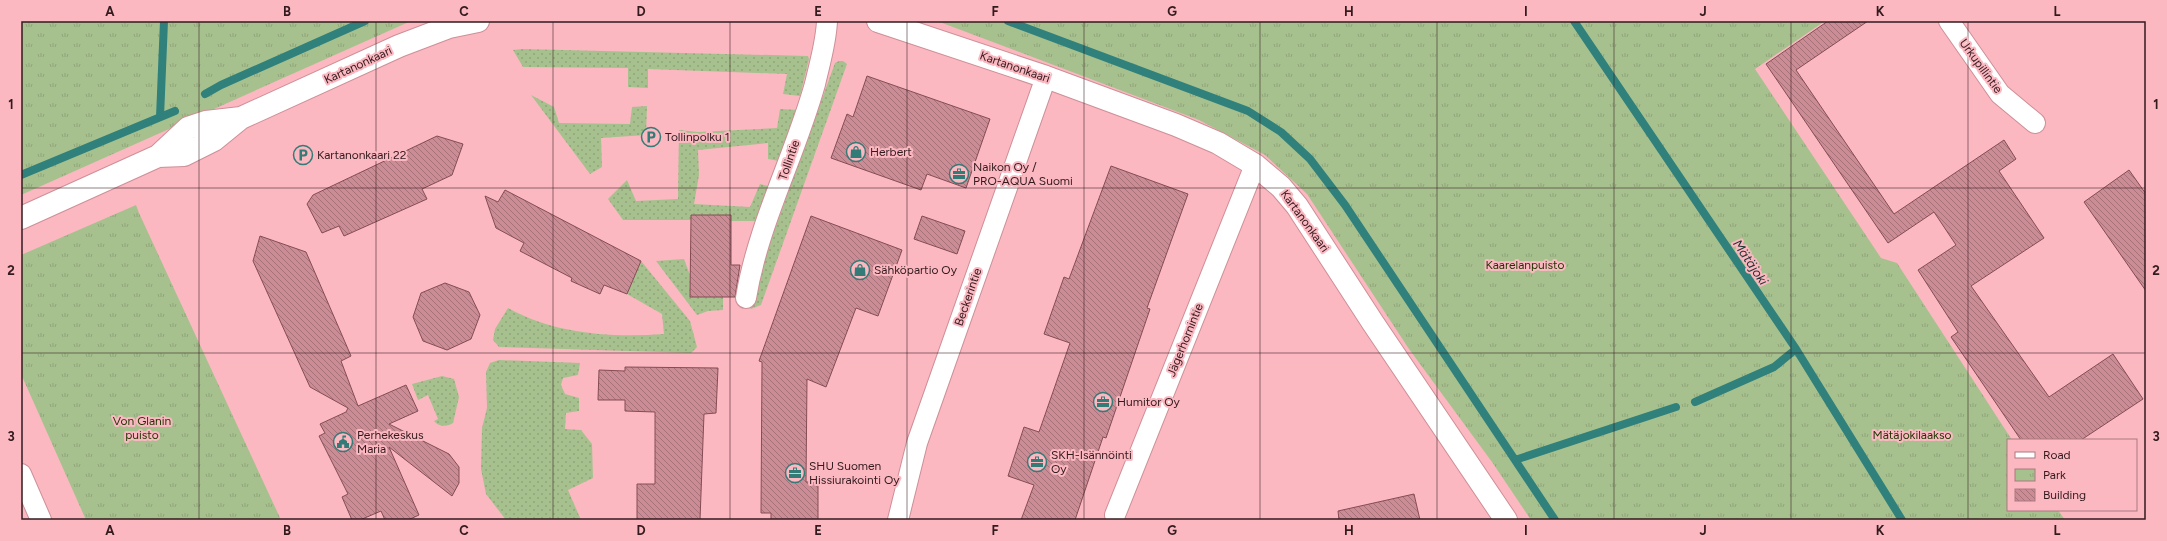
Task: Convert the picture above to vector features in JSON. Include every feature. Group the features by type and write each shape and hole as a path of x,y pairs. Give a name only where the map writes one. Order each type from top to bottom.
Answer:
{"street":[{"name":"Kartanonkaari","path":"21,218 158,156 188,128 206,122 241,118 399,46 449,27 478,21"},
{"name":"Tollintie","path":"746,298 752,264 809,104 824,50 827,21"},
{"name":"Kartanonkaari","path":"878,21 1046,77 1176,125 1218,143 1255,165 1281,187 1297,206 1386,342 1506,520"},
{"name":"Urkupillintie","path":"1949,21 2000,94 2035,123"},
{"name":"Beckerintie","path":"898,520 917,443 1046,77"},
{"name":"Jägerhornintie","path":"1115,516 1255,165"},
{"path":"21,474 41,520"}],"green space":[{"path":"21,21 411,21 21,195"},
{"name":"Kaarelanpuisto","path":"937,21 1825,21 1755,69 1881,258 1897,263 2011,439 2007,439 2007,511 2059,511 2065,520 1531,520 1492,462 1409,349 1307,194 1265,155 1199,120"},
{"path":"523,49 808,56 809,59 800,96 783,94 787,74 648,69 648,88 628,87 628,68 523,67 513,50"},
{"path":"843,61 847,64 761,305 751,309 749,306 750,298 835,63"},
{"path":"531,95 554,107 559,123 630,124 632,107 647,106 646,135 601,138 602,167 590,174"},
{"path":"780,109 799,110 779,161 768,159 768,143 698,150 699,175 694,204 750,207 760,184 772,187 760,221 731,221 731,215 691,215 691,220 623,220 608,199 627,180 636,201 678,199 679,130 698,132 777,128"},
{"name":"Von Glanin puisto","path":"136,205 281,520 86,520 21,374 21,255"},
{"path":"684,259 690,275 690,297 723,297 723,310 708,311 697,315 656,261"},
{"path":"641,261 690,321 697,347 691,353 499,347 493,340 495,329 508,308 526,317 564,329 624,335 664,334 662,314 627,294"},
{"path":"499,360 580,363 578,375 563,378 561,385 565,394 579,398 579,411 566,413 565,429 581,430 592,444 593,478 568,490 581,520 506,520 486,494 481,469 482,428 487,408 486,372 490,363"},
{"path":"442,376 454,379 459,397 453,423 446,426 438,424 434,421 438,419 428,395 418,400 412,384"}],"building":[{"path":"1828,21 1868,21 1796,70 1894,214 2004,140 2016,159 1999,171 2044,238 1971,286 2049,397 2113,354 2143,399 2083,439 2020,439 1951,337 1958,332 1918,270 1956,245 1934,212 1888,243 1766,64"},
{"path":"867,76 990,119 966,188 927,174 921,190 831,158 847,114 853,117"},
{"path":"437,136 463,144 452,175 422,189 427,199 344,236 339,226 322,233 307,204 313,195"},
{"path":"1111,166 1188,194 1147,308 1150,309 1106,438 1103,437 1075,520 1021,520 1034,485 1008,476 1024,427 1039,432 1070,343 1044,334 1064,277 1069,279"},
{"path":"2129,170 2146,194 2146,291 2084,202"},
{"path":"505,190 641,261 627,294 604,285 600,294 571,281 572,278 520,251 524,243 496,228 485,196 498,202"},
{"path":"691,215 731,215 731,265 740,265 735,297 690,297"},
{"path":"811,216 902,250 878,316 856,308 826,387 807,379 806,482 818,482 818,520 771,520 771,513 761,513 762,362 759,361"},
{"path":"922,216 965,231 957,254 914,239"},
{"path":"260,236 306,252 351,356 341,361 358,406 406,385 418,411 389,424 449,454 459,467 459,483 452,496 389,447 419,515 408,520 385,520 381,511 360,520 352,520 342,497 348,494 319,436 325,433 320,424 346,412 348,408 310,387 253,261"},
{"path":"445,283 469,292 480,315 471,339 447,350 423,341 413,317 421,293"},
{"path":"625,367 718,368 716,413 704,414 700,520 637,520 637,484 655,484 655,412 625,411 625,400 598,400 599,370 625,371"},
{"path":"1414,494 1420,520 1339,520 1338,511"}],"waterway":[{"path":"160,117 164,21"},
{"path":"205,94 221,85 365,21"},
{"path":"1008,21 1248,111 1281,132 1310,159 1345,205 1515,460 1676,407"},
{"name":"Mätäjoki","path":"1574,21 1796,349 1902,520"},
{"path":"21,175 175,111"},
{"path":"1695,402 1774,367 1796,349"},
{"path":"1515,460 1555,520"}],"place":[{"name":"Tollinpolku 1","path":"651,137"},
{"name":"Herbert","path":"856,152"},
{"name":"Kartanonkaari 22","path":"303,155"},
{"name":"Naikon Oy / PRO-AQUA Suomi","path":"959,174"},
{"name":"Sähköpartio Oy","path":"860,270"},
{"name":"Humitor Oy","path":"1103,402"},
{"name":"Perhekeskus Maria","path":"343,442"},
{"name":"SKH-Isännöinti Oy","path":"1037,462"},
{"name":"SHU Suomen Hissiurakointi Oy","path":"795,473"}],"park label":[{"name":"Mätäjokilaakso","path":"1912,435"}]}
